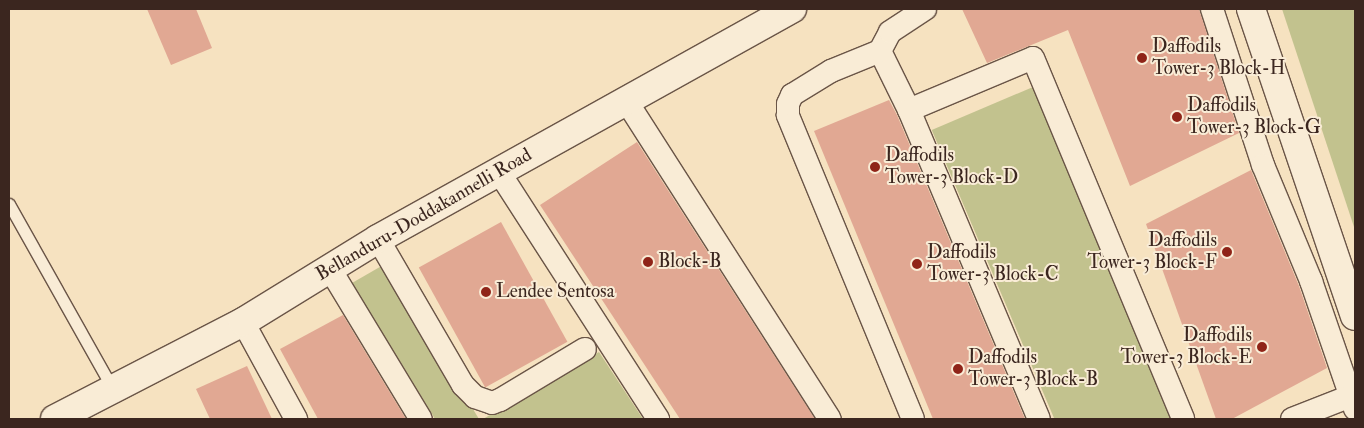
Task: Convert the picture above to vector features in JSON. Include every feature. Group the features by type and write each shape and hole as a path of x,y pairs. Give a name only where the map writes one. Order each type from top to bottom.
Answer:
{"street":[{"name":"Bellanduru-Doddakannelli Road","path":"55,419 243,322 378,239 792,9"},
{"path":"913,419 788,115 792,95 831,71 880,51 890,32 925,9"},
{"path":"1212,9 1263,165 1311,282 1353,402 1292,419"},
{"path":"1251,9 1355,316"},
{"path":"880,51 909,110 1039,419"},
{"path":"909,110 1033,58 1183,419"},
{"path":"627,102 757,310 830,419"},
{"path":"499,172 634,373 658,419"},
{"path":"378,239 464,385 474,397 492,403 500,400 585,349"},
{"path":"330,269 421,419"},
{"path":"243,322 296,419"}],"lane":[{"path":"9,204 113,388"}],"green space":[{"path":"1282,9 1355,9 1355,230"},
{"path":"1033,87 1174,419 1054,419 932,130"},
{"path":"385,264 479,419 435,419 352,283"},
{"path":"599,352 643,419 483,419"}],"building":[{"path":"147,9 196,9 212,48 171,65"},
{"path":"962,9 1199,9 1239,133 1130,186 1068,30 987,63"},
{"path":"889,100 1025,419 933,419 814,131"},
{"name":"Block-B","path":"637,142 815,419 680,419 540,205"},
{"path":"1251,170 1299,286 1327,368 1232,419 1216,419 1146,224"},
{"name":"Lendee Sentosa","path":"501,222 567,342 485,387 419,268"},
{"path":"343,315 406,419 318,419 280,349"},
{"path":"247,366 272,419 210,419 196,389"}],"place":[{"name":"Daffodils Tower-3 Block-H","path":"1142,58"},
{"name":"Daffodils Tower-3 Block-G","path":"1177,117"},
{"name":"Daffodils Tower-3 Block-D","path":"875,167"},
{"name":"Daffodils Tower-3 Block-F","path":"1227,252"},
{"name":"Block-B","path":"648,262"},
{"name":"Daffodils Tower-3 Block-C","path":"917,264"},
{"name":"Lendee Sentosa","path":"486,292"},
{"name":"Daffodils Tower-3 Block-E","path":"1262,347"},
{"name":"Daffodils Tower-3 Block-B","path":"958,369"}]}
